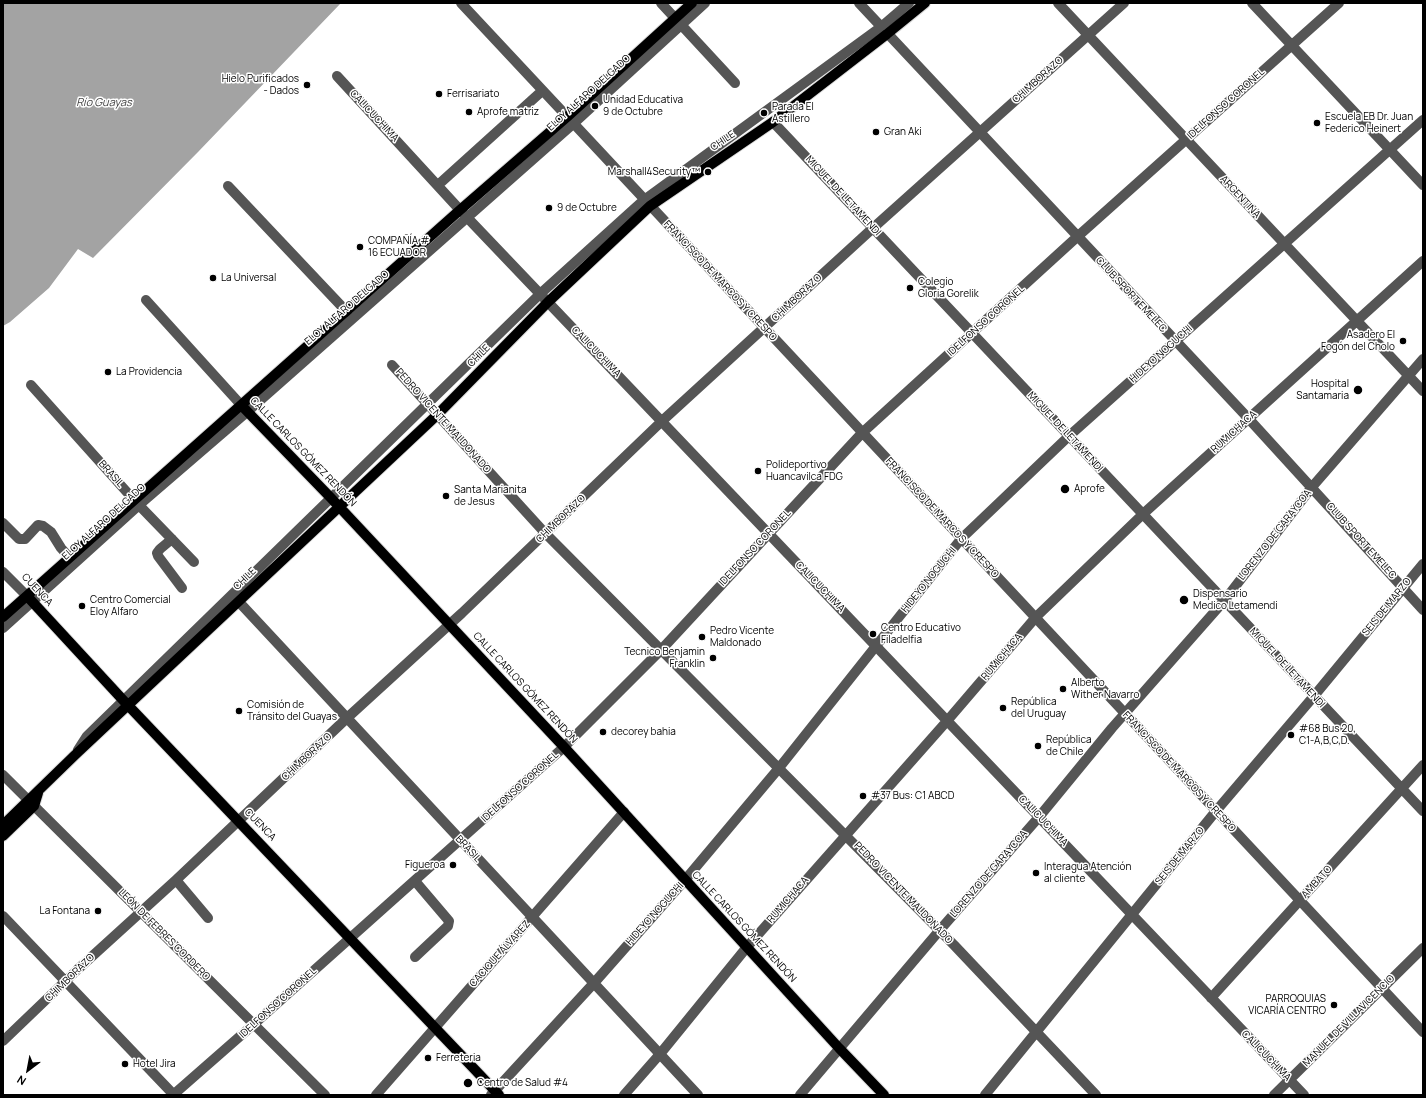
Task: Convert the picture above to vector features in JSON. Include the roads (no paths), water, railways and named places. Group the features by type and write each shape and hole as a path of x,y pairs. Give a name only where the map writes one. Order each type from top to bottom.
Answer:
{"main road":[{"name":"ELOY ALFARO DELGADO","path":"245,409 347,312 464,214 570,121 679,22 692,3"},
{"name":"CHILE","path":"126,702 239,602 437,415 647,203 773,122 884,30 925,3"},
{"name":"CALLE CARLOS GÓMEZ RENDÓN","path":"245,409 331,498 564,747 839,1048 884,1095"},
{"name":"ELOY ALFARO DELGADO","path":"3,617 29,599 69,558 137,503"},
{"name":"CUENCA","path":"29,599 435,1027 495,1094"},
{"name":"CHILE","path":"3,836 32,803 39,791 75,755"},
{"name":"CHILE","path":"3,825 32,803"}],"street":[{"name":"FRANCISCO DE MARCOS Y CRESPO","path":"461,3 1423,1032"},
{"path":"661,3 735,83"},
{"name":"ELOY ALFARO DELGADO","path":"679,22 705,3"},
{"name":"CLUB SPORT EMELEC","path":"859,3 979,133 1248,418 1423,610"},
{"name":"CHILE","path":"75,755 87,736 126,702 331,498 540,294 647,203 762,110 884,30 909,3"},
{"name":"ARGENTINA","path":"1058,3 1423,391"},
{"name":"CHIMBORAZO","path":"3,1041 347,718 449,625 662,421 873,228 1124,3"},
{"path":"1252,3 1423,185"},
{"name":"IDELFONSO CORONEL","path":"173,1095 564,747 661,650 862,433 1077,237 1339,3"},
{"name":"CALICUCHIMA","path":"337,76 464,214 1304,1095"},
{"path":"438,185 542,91"},
{"name":"HIDEYO NOGUCHI","path":"495,1094 685,880 779,768 961,539 1069,436 1423,120"},
{"name":"MIGUEL DE LETAMENDI","path":"773,122 1423,812"},
{"path":"228,186 347,312"},
{"name":"ELOY ALFARO DELGADO","path":"3,628 29,599 464,214"},
{"name":"RUMICHACA","path":"624,1095 660,1054 747,947 947,721 1036,617 1143,514 1423,261"},
{"name":"CALLE CARLOS GÓMEZ RENDÓN","path":"146,300 245,409"},
{"name":"LORENZO DE GARAYCOA","path":"800,1095 939,931 1039,817 1125,714 1224,601 1312,487 1423,359"},
{"name":"PEDRO VICENTE MALDONADO","path":"392,365 545,534 845,835 1096,1095"},
{"name":"BRASIL","path":"31,385 137,503 194,562"},
{"path":"3,523 19,539 25,540 38,525 43,526 51,532 69,558"},
{"path":"172,539 160,549 158,556 182,588"},
{"name":"SEIS DE MARZO","path":"985,1095 1216,811 1314,696 1423,564"},
{"name":"CUENCA","path":"3,572 29,599"},
{"name":"BRASIL","path":"239,602 698,1095"},
{"name":"AMBATO","path":"1211,998 1423,765"},
{"name":"LEÓN DE FEBRES CORDERO","path":"3,775 325,1095"},
{"name":"CACIQUE ÁLVAREZ","path":"376,1095 624,812"},
{"path":"176,880 208,918"},
{"path":"415,881 449,921 448,926 415,957"},
{"path":"3,916 173,1095"},
{"name":"MANUEL DE VILLAVICENCIO","path":"1274,1095 1423,948"}],"water":[{"name":"Río Guayas","path":"3,3 341,3 198,152 93,258 78,249 49,288 10,322 3,326"}],"place":[{"name":"Hielo Purificados - Dados","path":"307,85"},
{"name":"Ferrisariato","path":"439,94"},
{"name":"Unidad Educativa 9 de Octubre","path":"595,106"},
{"name":"Aprofe matriz","path":"469,112"},
{"name":"Parada El Astillero","path":"764,113"},
{"name":"Escuela EB Dr. Juan Federico Heinert","path":"1317,123"},
{"name":"Gran Aki","path":"876,132"},
{"name":"Marshall4Security™","path":"708,172"},
{"name":"9 de Octubre","path":"549,208"},
{"name":"COMPAÑÍA # 16 ECUADOR","path":"360,247"},
{"name":"La Universal","path":"213,278"},
{"name":"Colegio Gloria Gorelik","path":"910,288"},
{"name":"Asadero El Fogón del Cholo","path":"1403,341"},
{"name":"La Providencia","path":"108,372"},
{"name":"Hospital Santamaria","path":"1358,390"},
{"name":"Polideportivo Huancavilca FDG","path":"758,471"},
{"name":"Aprofe","path":"1065,489"},
{"name":"Santa Marianita de Jesus","path":"446,496"},
{"name":"Dispensario Medico Letamendi","path":"1184,600"},
{"name":"Centro Comercial Eloy Alfaro","path":"82,606"},
{"name":"Centro Educativo Filadelfia","path":"873,634"},
{"name":"Pedro Vicente Maldonado","path":"702,637"},
{"name":"Tecnico Benjamin Franklin","path":"713,658"},
{"name":"Alberto Wither Navarro","path":"1063,689"},
{"name":"República del Uruguay","path":"1003,708"},
{"name":"Comisión de Tránsito del Guayas","path":"239,711"},
{"name":"decorey bahia","path":"603,732"},
{"name":"#68 Bus 20, C1-A,B,C,D.","path":"1291,735"},
{"name":"República de Chile","path":"1038,746"},
{"name":"#37 Bus: C1 ABCD","path":"863,796"},
{"name":"Figueroa","path":"453,865"},
{"name":"Interagua Atención al cliente","path":"1036,873"},
{"name":"La Fontana","path":"98,911"},
{"name":"PARROQUIAS VICARÍA CENTRO","path":"1334,1005"},
{"name":"Ferreteria","path":"428,1058"},
{"name":"Hotel Jira","path":"125,1064"},
{"name":"Centro de Salud #4","path":"468,1083"}]}
